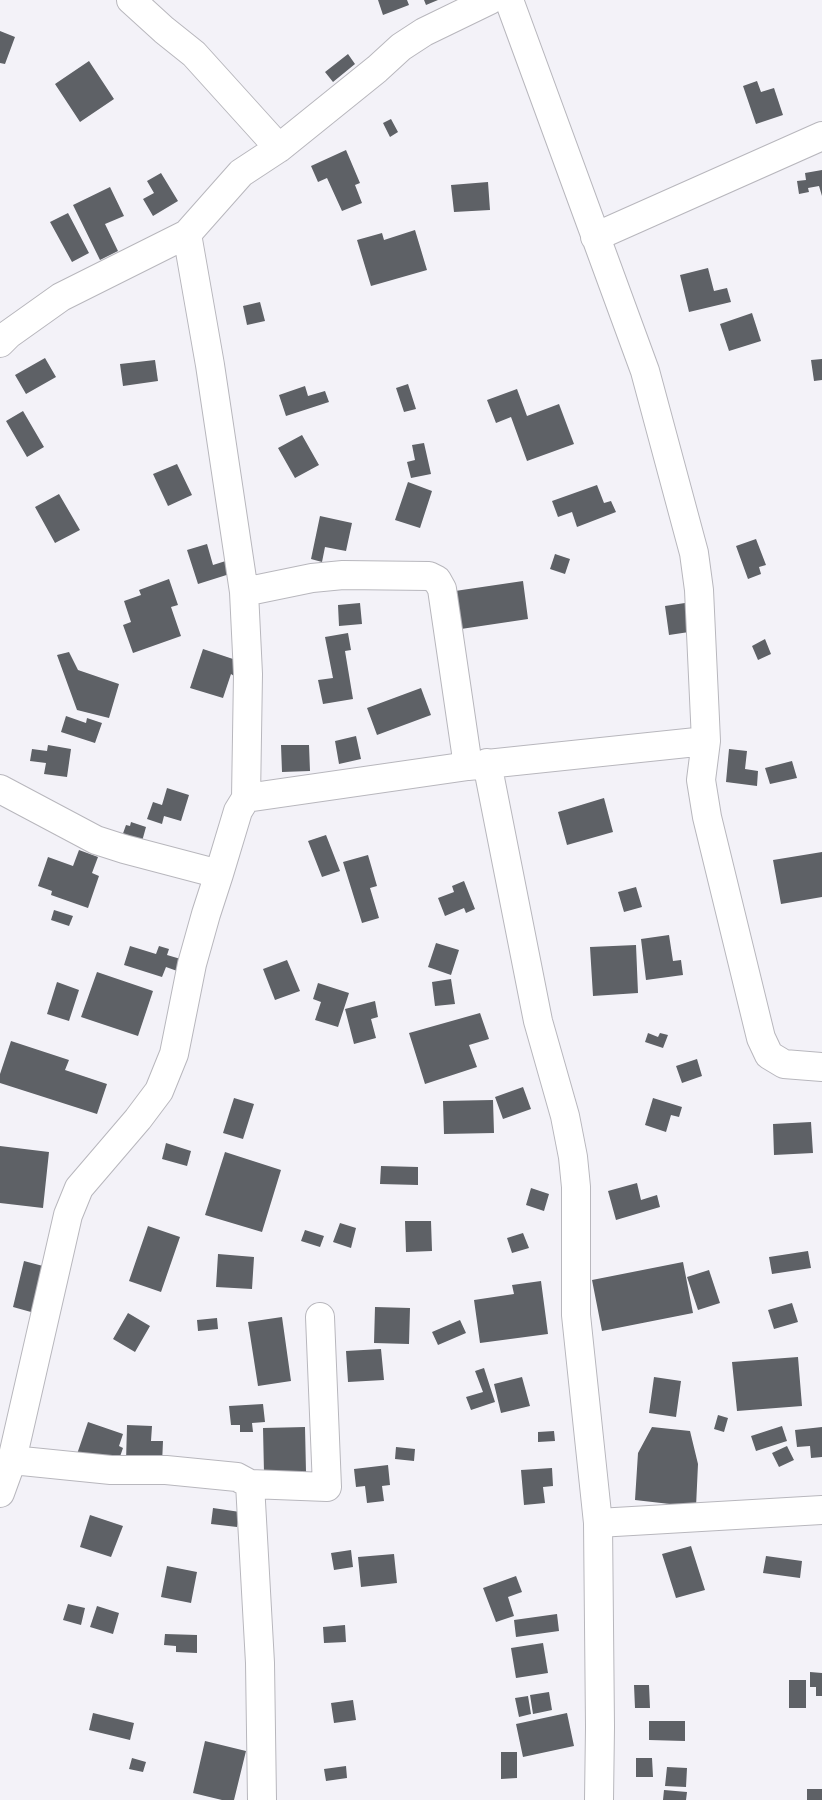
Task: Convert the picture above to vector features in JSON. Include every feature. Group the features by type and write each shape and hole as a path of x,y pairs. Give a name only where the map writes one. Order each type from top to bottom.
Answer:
{"street":[{"path":"131,0 194,54 279,148"},
{"path":"0,342 61,297 187,234 241,173 279,148 402,47 424,32 490,0"},
{"path":"509,0 644,371 694,553 700,590 706,741 701,780 707,817 761,1038 769,1055 784,1064 822,1066"},
{"path":"595,237 822,136"},
{"path":"0,1493 12,1460 68,1215 79,1188 138,1119 159,1091 174,1054 192,964 206,914 238,811 246,798 248,674 244,592 210,365 187,234"},
{"path":"244,592 312,578 343,576 429,576 437,580 442,589 477,765 538,1021 565,1116 574,1157 576,1188 576,1315 598,1523 599,1800"},
{"path":"246,798 477,765 706,741"},
{"path":"0,789 96,840 219,874"},
{"path":"12,1460 111,1470 166,1470 237,1477 250,1484 327,1486 320,1317"},
{"path":"250,1484 260,1663 262,1800"},
{"path":"598,1523 822,1510"}],"building":[{"path":"378,0 407,0 409,5 383,15"},
{"path":"424,0 438,0 426,5"},
{"path":"0,31 15,37 5,64 0,63"},
{"path":"348,54 355,64 333,82 325,72"},
{"path":"89,61 114,99 80,122 55,84"},
{"path":"757,81 761,92 774,88 783,115 756,124 743,86"},
{"path":"391,119 398,132 390,137 383,123"},
{"path":"346,150 360,183 355,185 362,203 342,211 327,178 318,182 311,166"},
{"path":"822,170 822,196 819,186 808,188 809,192 799,194 797,181 806,180 805,173"},
{"path":"161,173 178,201 153,216 143,199 154,193 147,181"},
{"path":"488,182 490,210 454,212 451,185"},
{"path":"110,187 124,216 105,224 118,251 100,260 73,205"},
{"path":"68,213 89,253 72,262 50,222"},
{"path":"415,230 427,270 371,286 357,240 382,233 384,240"},
{"path":"708,268 714,291 727,288 731,302 689,312 680,275"},
{"path":"260,302 265,321 247,325 243,306"},
{"path":"752,313 761,341 729,351 720,324"},
{"path":"45,358 56,377 26,394 15,375"},
{"path":"822,359 822,380 814,381 811,360"},
{"path":"155,360 158,381 123,386 120,364"},
{"path":"408,384 416,409 404,412 396,388"},
{"path":"305,386 308,396 325,391 329,402 286,416 279,395"},
{"path":"517,389 527,416 559,404 574,444 527,461 511,417 496,423 487,400"},
{"path":"23,411 44,447 27,457 6,421"},
{"path":"302,435 319,465 295,478 278,448"},
{"path":"424,443 431,474 411,478 407,462 415,460 412,445"},
{"path":"177,464 192,495 168,506 153,474"},
{"path":"408,482 432,491 420,528 395,520"},
{"path":"597,485 604,503 611,501 616,512 577,527 572,512 558,517 552,501"},
{"path":"59,494 80,530 55,543 35,507"},
{"path":"320,516 352,523 346,551 325,547 322,562 311,559"},
{"path":"756,539 766,565 759,567 761,574 748,579 736,546"},
{"path":"207,544 213,565 232,559 236,572 198,584 187,550"},
{"path":"555,554 570,559 565,574 550,569"},
{"path":"169,579 178,605 171,607 181,636 133,653 123,625 131,622 124,601 141,595 139,590"},
{"path":"523,581 528,619 461,629 455,591"},
{"path":"360,603 362,624 339,626 338,605"},
{"path":"685,603 689,632 669,635 665,606"},
{"path":"348,633 351,650 345,651 353,699 323,704 318,680 333,678 325,637"},
{"path":"765,639 771,654 758,660 752,646"},
{"path":"203,649 239,661 234,676 231,674 223,698 190,688"},
{"path":"69,652 78,670 119,684 109,718 77,710 57,655"},
{"path":"421,688 431,715 377,735 367,708"},
{"path":"66,716 86,723 87,718 102,723 95,743 61,732"},
{"path":"356,736 361,759 339,764 335,741"},
{"path":"48,745 71,749 67,777 44,774 46,763 30,761 32,749 47,751"},
{"path":"281,745 309,745 310,771 282,772"},
{"path":"729,749 747,751 745,769 758,771 757,786 726,782"},
{"path":"792,761 797,778 770,784 765,768"},
{"path":"167,788 189,795 181,821 164,816 162,824 147,819 153,802 162,805"},
{"path":"604,798 613,832 567,845 558,812"},
{"path":"131,822 146,827 141,845 121,839 126,825 130,826"},
{"path":"326,835 340,871 322,877 308,841"},
{"path":"79,850 98,857 92,873 99,876 88,908 51,895 52,891 38,886 48,857 73,866"},
{"path":"822,852 822,897 781,904 773,860"},
{"path":"368,855 377,886 370,888 379,918 362,923 343,862"},
{"path":"464,881 475,909 466,913 464,908 445,916 438,898 454,892 452,886"},
{"path":"636,887 642,907 624,912 618,892"},
{"path":"54,910 73,916 69,926 51,920"},
{"path":"669,935 673,961 681,960 683,975 646,980 641,939"},
{"path":"436,943 459,950 451,975 428,967"},
{"path":"636,945 638,993 593,996 590,947"},
{"path":"130,946 156,954 159,946 169,949 167,955 184,960 180,972 166,967 162,977 124,965"},
{"path":"287,960 300,991 275,1000 263,969"},
{"path":"97,972 153,991 138,1036 81,1017"},
{"path":"451,979 455,1004 435,1006 432,982"},
{"path":"57,982 79,990 69,1021 47,1014"},
{"path":"318,983 349,993 338,1027 315,1020 321,1002 313,999"},
{"path":"375,1001 378,1017 371,1019 376,1038 354,1044 345,1009"},
{"path":"480,1013 489,1039 469,1045 477,1067 425,1084 409,1033"},
{"path":"648,1033 658,1037 660,1033 668,1035 663,1048 645,1042"},
{"path":"11,1041 69,1060 65,1070 107,1084 97,1114 0,1083 0,1074"},
{"path":"697,1059 702,1076 682,1083 676,1066"},
{"path":"523,1087 531,1109 503,1119 495,1097"},
{"path":"234,1098 254,1104 243,1139 223,1133"},
{"path":"653,1098 682,1107 679,1117 671,1115 666,1132 645,1125"},
{"path":"493,1100 494,1133 444,1134 443,1101"},
{"path":"811,1122 813,1153 774,1155 773,1124"},
{"path":"166,1143 191,1151 187,1166 162,1159"},
{"path":"0,1146 49,1152 43,1208 0,1203"},
{"path":"225,1152 281,1170 262,1232 205,1215"},
{"path":"381,1166 418,1167 418,1185 380,1184"},
{"path":"637,1183 641,1200 657,1195 660,1207 616,1220 608,1191"},
{"path":"531,1188 549,1194 544,1211 526,1205"},
{"path":"405,1221 431,1221 432,1251 406,1252"},
{"path":"340,1223 356,1228 351,1248 333,1242"},
{"path":"148,1226 180,1237 161,1292 129,1281"},
{"path":"305,1230 324,1236 320,1247 301,1241"},
{"path":"523,1233 529,1248 512,1253 507,1238"},
{"path":"808,1251 811,1268 772,1274 769,1257"},
{"path":"218,1254 254,1257 252,1289 216,1287"},
{"path":"24,1261 43,1266 31,1312 13,1307"},
{"path":"683,1262 693,1313 602,1331 592,1280"},
{"path":"709,1270 720,1303 698,1310 687,1277"},
{"path":"541,1281 548,1334 480,1343 474,1300 514,1294 512,1285"},
{"path":"792,1303 798,1322 774,1329 768,1310"},
{"path":"375,1307 410,1308 409,1344 374,1343"},
{"path":"128,1313 150,1326 135,1352 113,1339"},
{"path":"282,1317 291,1381 258,1386 248,1322"},
{"path":"217,1318 218,1329 198,1331 197,1320"},
{"path":"460,1320 466,1333 438,1345 432,1332"},
{"path":"381,1349 384,1380 348,1382 346,1351"},
{"path":"798,1357 802,1406 737,1411 732,1362"},
{"path":"484,1368 495,1402 471,1410 466,1397 483,1392 475,1371"},
{"path":"522,1377 530,1406 501,1413 494,1384"},
{"path":"654,1377 681,1381 676,1417 649,1413"},
{"path":"263,1404 265,1422 252,1423 253,1432 240,1432 240,1425 231,1425 229,1406"},
{"path":"718,1415 728,1418 724,1432 714,1429"},
{"path":"88,1422 123,1434 119,1446 123,1448 116,1468 77,1454"},
{"path":"127,1425 152,1426 151,1441 163,1441 162,1464 126,1462"},
{"path":"782,1426 787,1441 756,1451 751,1436"},
{"path":"305,1427 306,1472 264,1473 263,1428"},
{"path":"652,1427 690,1431 698,1464 696,1507 635,1500 638,1453"},
{"path":"822,1427 822,1457 811,1458 810,1446 797,1447 795,1430"},
{"path":"554,1431 555,1441 538,1442 538,1432"},
{"path":"787,1446 794,1460 779,1467 772,1453"},
{"path":"396,1447 415,1449 414,1461 395,1459"},
{"path":"388,1465 390,1485 382,1486 384,1501 367,1503 365,1486 356,1487 354,1469"},
{"path":"552,1468 553,1486 543,1487 545,1503 524,1505 521,1470"},
{"path":"213,1508 240,1512 237,1527 211,1524"},
{"path":"90,1515 123,1526 111,1557 80,1547"},
{"path":"691,1546 705,1590 676,1598 662,1554"},
{"path":"351,1550 353,1567 334,1570 331,1553"},
{"path":"394,1554 397,1583 361,1587 358,1557"},
{"path":"766,1556 802,1561 800,1578 763,1573"},
{"path":"167,1566 197,1572 191,1603 161,1597"},
{"path":"516,1576 522,1592 508,1597 514,1616 496,1622 483,1588"},
{"path":"68,1604 85,1608 81,1625 63,1620"},
{"path":"97,1606 119,1613 113,1634 90,1627"},
{"path":"557,1614 559,1631 516,1637 514,1620"},
{"path":"345,1625 346,1642 324,1643 323,1627"},
{"path":"165,1634 197,1635 197,1653 176,1652 176,1646 164,1645"},
{"path":"543,1643 548,1673 516,1678 511,1648"},
{"path":"810,1672 822,1673 822,1696 816,1696 816,1687 810,1687"},
{"path":"789,1680 806,1680 806,1708 789,1708"},
{"path":"634,1685 649,1685 650,1708 635,1708"},
{"path":"549,1692 552,1710 533,1714 530,1695"},
{"path":"528,1696 531,1714 519,1717 515,1698"},
{"path":"353,1700 356,1720 334,1723 331,1703"},
{"path":"93,1713 134,1723 130,1740 89,1730"},
{"path":"567,1713 574,1746 523,1757 516,1724"},
{"path":"649,1721 685,1721 685,1741 649,1740"},
{"path":"205,1741 246,1751 234,1800 222,1800 193,1793"},
{"path":"501,1752 517,1752 517,1778 501,1779"},
{"path":"132,1758 146,1762 143,1772 129,1769"},
{"path":"636,1758 652,1758 653,1777 636,1777"},
{"path":"346,1766 347,1778 326,1781 324,1769"},
{"path":"667,1767 687,1768 686,1787 665,1786"},
{"path":"807,1789 822,1789 822,1800 807,1800"},
{"path":"664,1790 687,1792 686,1800 663,1800"}]}
